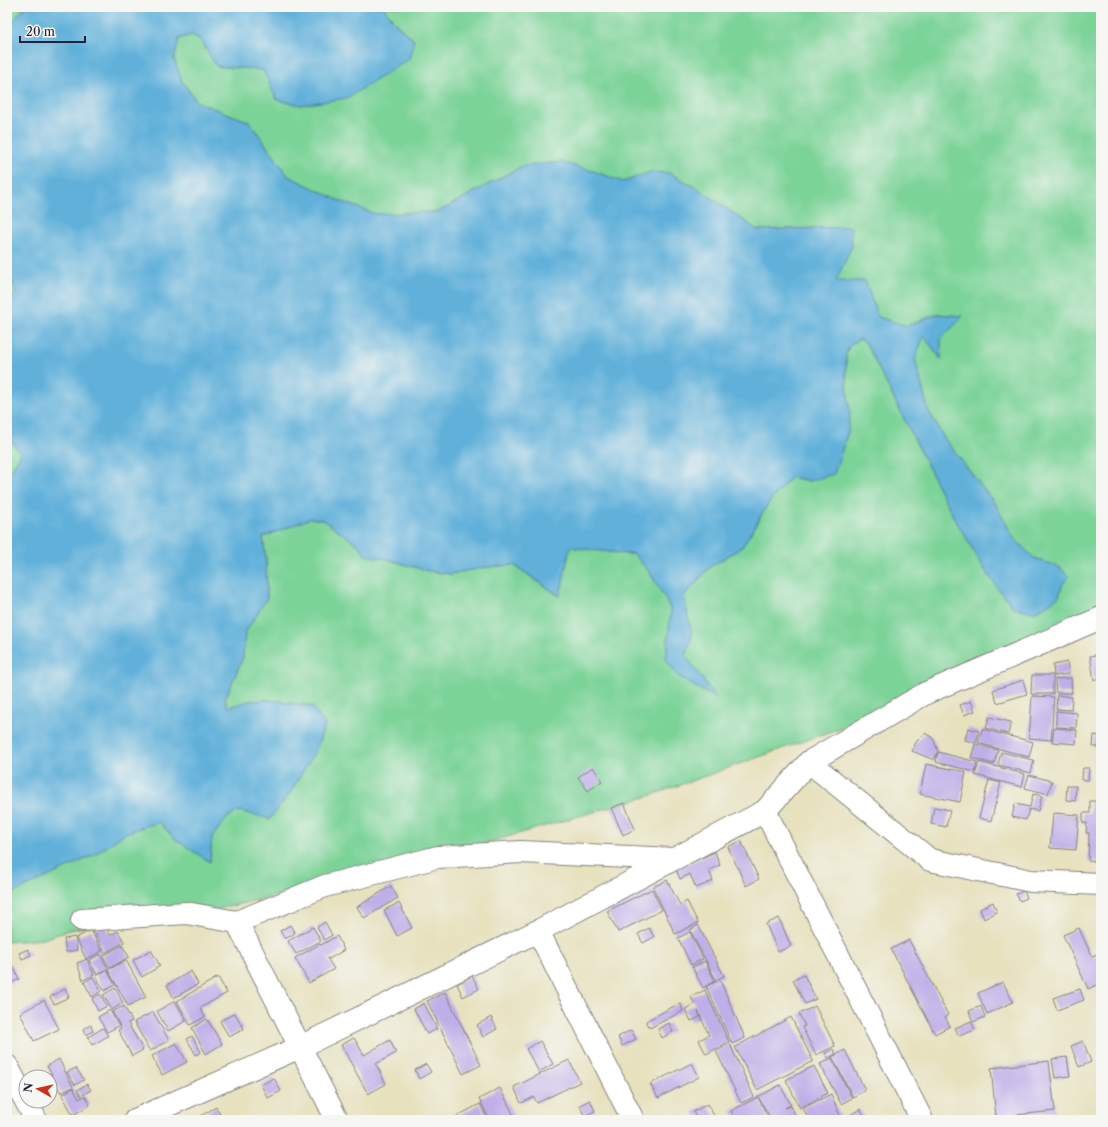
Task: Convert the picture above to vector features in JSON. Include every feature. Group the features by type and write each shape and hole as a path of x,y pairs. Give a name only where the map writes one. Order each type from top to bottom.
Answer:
{"street":[{"path":"135,1120 300,1047 538,931 765,811 809,762 926,693 1101,618"},
{"path":"809,762 930,860 1031,881 1101,884"},
{"path":"765,811 922,1120"},
{"path":"82,920 186,912 237,922 325,886 438,857 521,852 674,859"},
{"path":"237,922 337,1120"},
{"path":"538,931 633,1120"},
{"path":"7,1066 36,1120"}],"green space":[{"path":"7,7 25,7 7,27"},
{"path":"383,7 1101,7 1101,613 919,700 652,795 421,862 206,912 149,915 69,930 44,939 7,942 7,896 94,855 127,832 159,822 175,839 210,862 212,837 228,817 239,811 249,814 316,750 325,725 311,706 269,700 249,701 228,707 225,699 243,657 245,633 267,598 266,560 263,537 311,518 323,520 360,546 365,555 387,559 428,571 450,574 487,567 514,565 559,596 570,547 634,554 650,573 671,611 666,659 677,675 715,697 686,656 692,636 684,596 710,567 742,547 770,501 791,477 809,481 834,473 848,432 846,355 849,346 859,339 866,343 952,514 985,570 999,590 1013,607 1033,612 1059,596 1062,585 1061,568 1034,558 1013,537 996,505 944,438 928,410 915,359 924,335 940,358 941,339 962,316 937,314 907,326 878,317 865,281 835,282 852,246 850,227 757,230 699,189 669,173 650,172 623,182 596,172 522,166 438,212 375,214 338,200 288,176 250,122 197,102 182,81 174,59 179,39 191,35 200,39 216,66 263,70 277,100 414,40 397,25"},
{"path":"7,256 15,292 7,306"},
{"path":"7,436 21,454 7,476"}],"water":[{"path":"25,7 383,7 397,25 414,40 409,59 347,98 301,105 277,100 263,70 216,66 200,39 191,35 179,39 174,59 182,81 197,102 250,122 288,176 338,200 375,214 438,212 522,166 561,162 596,172 623,182 650,172 669,173 699,189 757,230 851,227 852,246 836,281 865,281 878,317 907,326 937,314 963,316 941,339 941,359 924,336 915,359 928,410 944,438 996,505 1013,537 1034,558 1061,568 1069,577 1062,585 1059,596 1046,606 1033,612 1013,607 999,590 985,570 952,514 866,343 859,339 849,346 846,355 846,375 850,412 848,432 834,474 809,481 791,477 770,501 742,547 710,567 684,596 692,636 686,656 716,698 677,675 666,659 671,610 650,573 634,554 570,547 560,596 514,565 487,567 450,574 428,571 387,559 365,555 360,546 323,520 311,518 263,537 266,560 267,598 245,633 243,657 225,699 228,707 249,701 269,700 312,706 325,725 316,750 292,790 270,819 239,811 228,817 212,837 210,862 175,839 159,822 127,832 94,855 7,896 7,476 21,454 7,436 7,306 15,292 7,256 7,27"}],"building":[{"path":"1101,654 1101,678 1094,680 1090,656"},
{"path":"1067,662 1069,674 1054,676 1053,665"},
{"path":"1032,675 1053,675 1053,694 1031,694"},
{"path":"1071,678 1072,693 1056,693 1055,679"},
{"path":"1023,680 1027,694 997,703 993,690"},
{"path":"1057,695 1072,697 1071,710 1056,709"},
{"path":"1032,696 1054,697 1051,740 1029,738"},
{"path":"971,701 975,711 964,715 960,705"},
{"path":"1056,711 1077,713 1076,728 1056,727"},
{"path":"989,717 1011,722 1008,734 986,728"},
{"path":"968,728 979,731 976,743 965,740"},
{"path":"1054,728 1077,730 1076,744 1052,742"},
{"path":"982,729 1033,742 1029,757 978,743"},
{"path":"925,733 933,738 938,751 934,760 912,751 916,742"},
{"path":"1094,735 1101,736 1101,747 1093,747"},
{"path":"975,744 998,750 994,764 971,758"},
{"path":"938,752 977,762 975,772 936,762"},
{"path":"1001,752 1034,760 1031,773 998,765"},
{"path":"979,762 1025,774 1022,787 975,775"},
{"path":"926,764 966,772 960,802 920,794"},
{"path":"593,767 602,781 588,791 578,777"},
{"path":"1083,768 1089,768 1088,780 1082,780"},
{"path":"1029,775 1052,781 1048,794 1025,788"},
{"path":"989,780 1001,783 991,821 979,818"},
{"path":"1067,786 1076,786 1075,801 1066,800"},
{"path":"1033,794 1042,796 1038,811 1029,809 1026,820 1012,817 1015,804 1030,807"},
{"path":"1090,801 1101,801 1101,862 1088,861 1089,833 1086,833 1087,823 1083,823 1083,813 1090,813"},
{"path":"624,803 635,829 623,835 611,808"},
{"path":"934,807 950,810 946,827 931,824"},
{"path":"1053,813 1079,815 1076,850 1050,848"},
{"path":"741,841 759,879 746,886 728,847"},
{"path":"715,852 720,865 709,870 713,881 696,888 690,874 680,879 676,869"},
{"path":"667,880 680,905 687,901 698,923 675,934 653,887"},
{"path":"391,886 398,898 364,918 357,907"},
{"path":"652,889 662,910 618,932 607,911"},
{"path":"1024,891 1027,898 1020,901 1016,894"},
{"path":"993,902 997,912 984,919 980,909"},
{"path":"399,903 412,928 397,936 384,910"},
{"path":"779,918 791,946 778,952 766,924"},
{"path":"325,922 332,935 324,940 317,927"},
{"path":"105,925 110,935 118,931 124,942 105,953 94,931"},
{"path":"290,925 295,933 285,939 280,931"},
{"path":"698,925 724,976 716,980 690,930"},
{"path":"313,927 321,941 296,954 288,941"},
{"path":"649,928 654,937 643,943 638,934"},
{"path":"1079,928 1092,957 1097,955 1101,961 1101,983 1088,989 1063,935"},
{"path":"91,930 102,951 86,959 76,938"},
{"path":"690,932 703,959 691,965 678,938"},
{"path":"337,936 344,950 329,959 327,958 334,969 309,983 295,958"},
{"path":"75,937 77,950 66,952 64,939"},
{"path":"909,940 948,1015 945,1017 950,1026 935,1034 891,949"},
{"path":"122,945 129,957 110,968 103,956"},
{"path":"28,949 31,955 22,959 19,953"},
{"path":"151,950 160,966 142,977 133,960"},
{"path":"100,954 108,968 97,975 89,960"},
{"path":"87,959 94,975 83,980 77,963"},
{"path":"126,960 146,997 128,1006 108,970"},
{"path":"705,961 715,981 703,988 692,967"},
{"path":"12,964 19,979 10,984 7,979 7,967"},
{"path":"107,970 115,985 104,991 96,976"},
{"path":"191,971 198,984 174,998 167,985"},
{"path":"804,975 816,999 805,1004 793,980"},
{"path":"472,976 479,989 463,997 457,984"},
{"path":"93,977 101,991 92,997 84,982"},
{"path":"218,977 227,993 200,1008 205,1017 190,1025 177,1001"},
{"path":"720,980 745,1038 732,1044 706,986"},
{"path":"1003,982 1013,1002 987,1014 978,993"},
{"path":"115,988 123,1003 112,1010 103,995"},
{"path":"65,989 69,997 54,1004 50,997"},
{"path":"1080,989 1084,1000 1057,1010 1053,998"},
{"path":"705,990 729,1042 706,1054 699,1040 709,1035 698,1011 700,1017 691,1021 685,1009 695,1004 691,997"},
{"path":"445,992 481,1065 463,1074 427,1001"},
{"path":"100,994 107,1006 98,1011 92,999"},
{"path":"44,1000 59,1029 34,1041 20,1013"},
{"path":"175,1001 186,1021 168,1031 157,1011"},
{"path":"424,1003 437,1029 427,1034 414,1009"},
{"path":"680,1003 683,1011 650,1028 646,1021"},
{"path":"124,1006 132,1021 128,1023 143,1050 132,1056 118,1030 121,1028 112,1012"},
{"path":"815,1006 835,1046 816,1055 802,1027 805,1026 799,1014"},
{"path":"981,1006 985,1017 973,1022 969,1011"},
{"path":"110,1010 119,1026 107,1032 98,1017"},
{"path":"153,1012 169,1040 150,1051 134,1022"},
{"path":"235,1013 244,1029 229,1037 220,1021"},
{"path":"491,1017 497,1029 483,1037 477,1025"},
{"path":"791,1017 813,1061 757,1090 735,1047"},
{"path":"207,1019 222,1044 206,1054 192,1028"},
{"path":"971,1021 975,1030 959,1036 955,1028"},
{"path":"669,1023 673,1032 662,1038 658,1029"},
{"path":"91,1025 93,1031 86,1035 83,1029"},
{"path":"103,1028 108,1036 92,1045 88,1037"},
{"path":"631,1030 636,1039 622,1046 618,1037"},
{"path":"192,1036 201,1052 196,1055 187,1039"},
{"path":"354,1038 364,1055 390,1040 396,1053 376,1064 386,1084 368,1094 341,1045"},
{"path":"540,1041 553,1064 539,1072 526,1049"},
{"path":"1083,1041 1091,1062 1079,1067 1071,1046"},
{"path":"176,1043 187,1062 162,1075 152,1056"},
{"path":"730,1044 754,1097 741,1103 716,1051"},
{"path":"833,1049 836,1054 828,1058 825,1053"},
{"path":"845,1050 865,1090 853,1097 832,1057"},
{"path":"1067,1057 1070,1076 1055,1078 1052,1059"},
{"path":"832,1058 852,1098 841,1104 820,1064"},
{"path":"59,1059 73,1087 61,1093 58,1087 58,1069 49,1069 47,1066"},
{"path":"569,1060 580,1082 537,1103 534,1097 521,1103 514,1087"},
{"path":"1049,1061 1055,1111 996,1117 991,1068"},
{"path":"692,1063 699,1077 658,1098 650,1084"},
{"path":"426,1064 431,1072 419,1079 415,1070"},
{"path":"814,1066 828,1093 800,1108 786,1080"},
{"path":"76,1068 84,1080 75,1085 67,1072"},
{"path":"274,1078 281,1091 268,1098 261,1085"},
{"path":"87,1084 91,1090 81,1096 77,1090"},
{"path":"780,1085 791,1105 785,1108 791,1106 798,1120 772,1120 758,1097"},
{"path":"73,1088 79,1099 85,1096 90,1105 73,1115 62,1095"},
{"path":"500,1088 516,1120 490,1120 479,1099"},
{"path":"831,1094 842,1120 809,1120 803,1108"},
{"path":"758,1097 768,1117 763,1120 736,1120 731,1111"},
{"path":"590,1100 595,1111 584,1116 580,1105"},
{"path":"480,1104 488,1120 459,1120 457,1116"},
{"path":"707,1104 715,1117 709,1120 698,1120 693,1112"},
{"path":"216,1107 223,1120 194,1120"},
{"path":"860,1109 867,1120 842,1120"}]}
